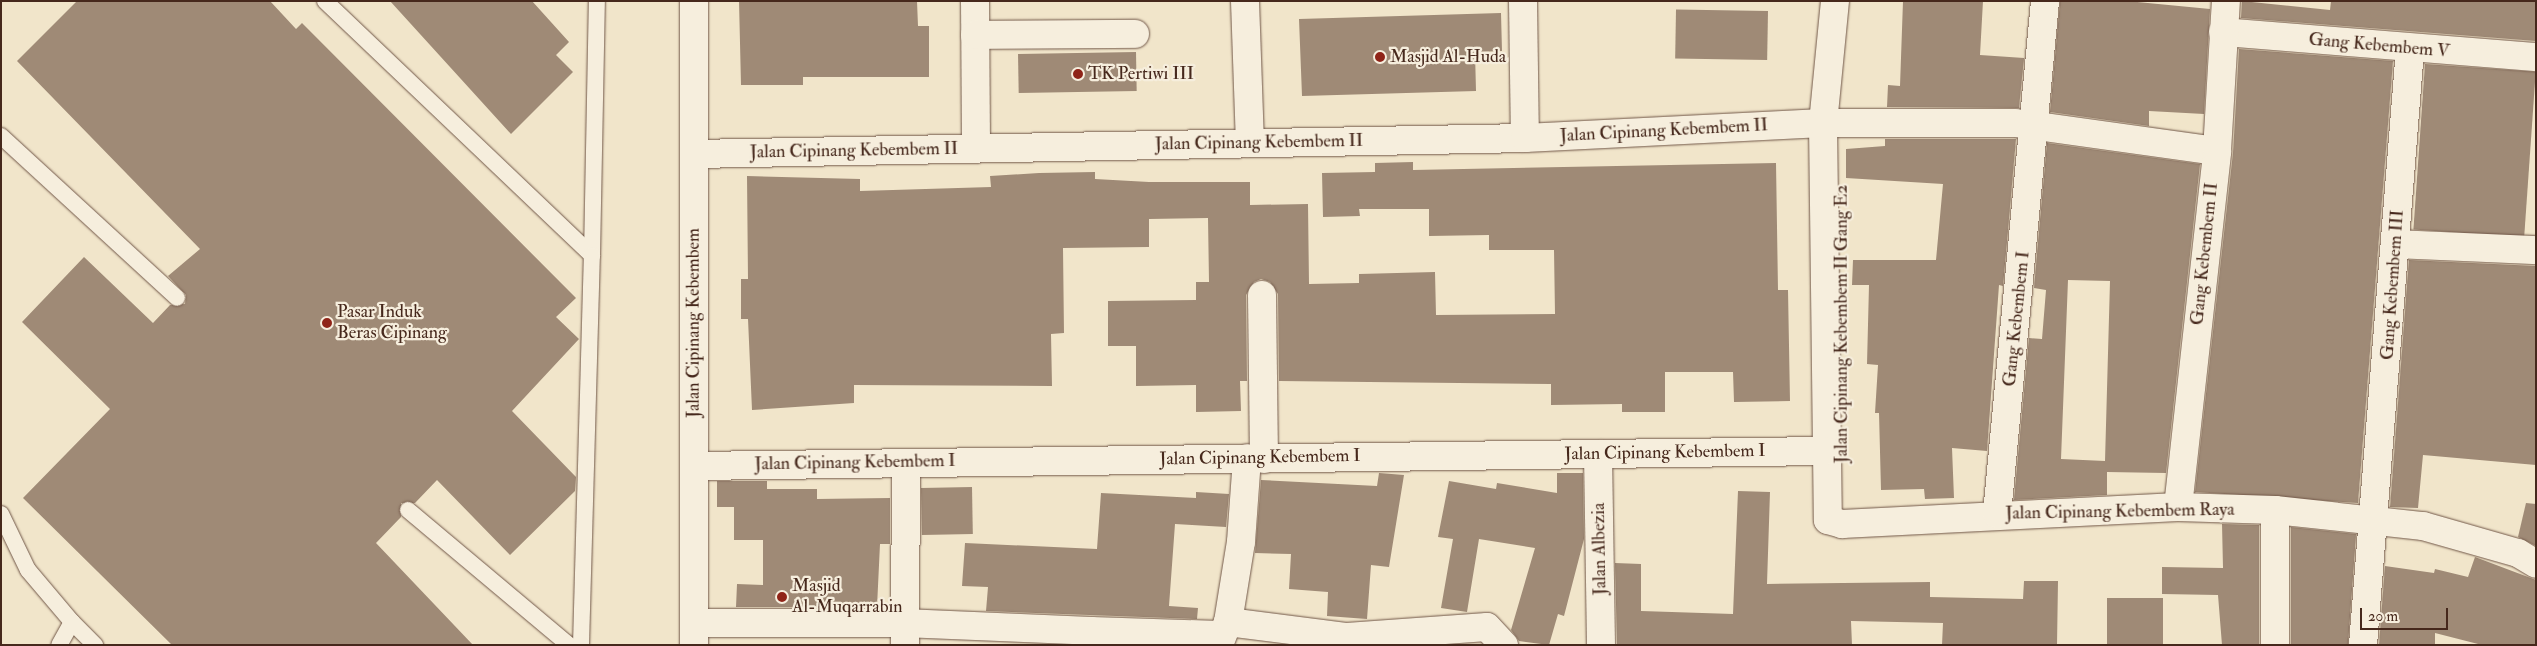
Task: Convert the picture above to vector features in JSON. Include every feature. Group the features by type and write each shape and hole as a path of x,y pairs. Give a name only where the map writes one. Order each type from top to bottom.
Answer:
{"street":[{"name":"Jalan Cipinang Kebembem","path":"694,1 694,634"},
{"path":"975,1 976,148"},
{"path":"1246,1 1250,143"},
{"path":"1523,1 1525,138"},
{"path":"1835,1 1825,515 1842,524"},
{"name":"Gang Kebembem I","path":"1997,514 2037,124 2045,1"},
{"name":"Gang Kebembem II","path":"2178,507 2217,151 2226,1"},
{"name":"Gang Kebembem V","path":"2223,32 2410,49 2536,57"},
{"path":"975,35 1135,34"},
{"name":"Gang Kebembem III","path":"2363,645 2397,244 2410,49"},
{"name":"Jalan Cipinang Kebembem II","path":"694,154 1525,138 1832,123 2037,124"},
{"name":"Jalan Cipinang Kebembem II Gang E2","path":"1832,123 1842,524"},
{"path":"2037,124 2217,151"},
{"path":"2397,244 2536,250"},
{"path":"1222,634 1241,542 1255,458 1262,295"},
{"name":"Jalan Cipinang Kebembem I","path":"694,466 1825,451"},
{"name":"Jalan Albezia","path":"1598,454 1601,645"},
{"path":"904,634 906,463"},
{"name":"Jalan Cipinang Kebembem Raya","path":"1842,524 1997,514 2178,507 2275,510 2423,526 2473,538 2536,564"},
{"path":"2275,510 2275,645"},
{"path":"694,634 904,634 1089,638 1222,634 1348,637 1487,627 1504,645"}],"lane":[{"path":"325,1 592,254"},
{"path":"580,645 592,254 597,1"},
{"path":"1,136 177,298"},
{"path":"408,510 569,645"},
{"path":"1,514 28,570 72,622 96,645"},
{"path":"59,645 72,622"}],"building":[{"path":"77,1 270,1 296,29 302,23 576,298 556,317 579,339 512,411 576,477 575,491 510,555 437,480 415,503 401,503 401,517 376,543 473,645 172,645 23,498 110,409 22,322 84,257 153,323 170,305 185,304 186,295 168,276 200,249 17,61"},
{"path":"390,1 532,1 569,42 556,55 573,72 511,134"},
{"path":"739,1 917,1 918,26 929,26 929,77 803,77 803,85 741,85"},
{"path":"1903,1 1983,1 1980,55 2024,58 2019,108 1887,107 1888,85 1900,86"},
{"path":"2060,1 2127,1 2210,9 2204,114 2149,111 2149,126 2050,112"},
{"path":"2242,1 2330,10 2331,1 2536,1 2536,41 2241,18"},
{"path":"1676,9 1768,11 1767,60 1675,58"},
{"name":"Masjid Al-Huda","path":"1501,13 1502,51 1475,52 1476,91 1302,96 1299,19"},
{"path":"2239,49 2393,61 2358,503 2195,492 2233,153"},
{"name":"TK Pertiwi III","path":"1136,52 1137,91 1019,93 1018,54"},
{"path":"2425,64 2536,72 2524,237 2413,230"},
{"path":"1885,139 2016,139 2003,286 1999,285 1987,451 1952,448 1954,498 1925,499 1924,489 1881,490 1879,413 1875,413 1878,365 1867,364 1869,285 1852,285 1853,260 1936,260 1943,184 1846,178 1846,149 1885,146"},
{"path":"2047,143 2200,164 2166,473 2107,472 2107,495 2014,500 2029,338 2042,339 2046,290 2034,288","holes":["2068,280 2110,281 2105,461 2061,459"]},
{"path":"1413,162 1413,170 1776,163 1778,290 1788,290 1790,401 1734,402 1733,372 1665,372 1665,412 1622,412 1622,404 1551,405 1551,384 1279,381 1278,294 1270,282 1261,279 1254,282 1246,295 1247,381 1240,381 1241,411 1196,412 1196,385 1136,386 1136,346 1108,346 1108,301 1196,300 1196,282 1209,282 1208,218 1149,219 1149,247 1063,248 1064,333 1051,334 1052,386 854,385 854,403 752,410 748,319 741,319 741,279 748,279 747,176 860,179 860,191 991,187 990,176 1039,173 1095,172 1095,179 1149,182 1250,182 1250,205 1308,204 1309,284 1359,283 1359,274 1435,272 1436,315 1555,314 1554,250 1489,250 1489,235 1429,236 1429,209 1359,209 1360,216 1323,217 1322,173 1375,172 1375,163"},
{"path":"2409,260 2536,266 2536,465 2423,455 2418,508 2390,507"},
{"path":"1379,473 1404,475 1389,567 1371,565 1367,619 1327,616 1328,592 1289,589 1291,554 1255,553 1261,480 1377,486"},
{"path":"1557,473 1583,473 1584,539 1564,616 1558,614 1549,645 1519,641 1511,630 1535,548 1479,539 1467,612 1441,608 1453,539 1438,537 1449,481 1496,489 1497,483 1557,493"},
{"path":"717,481 767,481 767,489 817,489 817,499 890,498 890,544 880,544 877,607 736,607 737,584 763,585 763,540 734,540 734,507 717,507"},
{"path":"972,487 973,534 922,535 921,488"},
{"path":"1738,491 1770,492 1767,584 1930,582 1930,597 2023,599 2024,581 2058,581 2057,645 1942,645 1943,623 1851,621 1852,645 1617,645 1615,563 1641,564 1641,611 1733,614"},
{"path":"1196,492 1229,494 1226,527 1175,524 1169,606 1198,608 1197,619 986,611 988,587 962,586 965,543 1097,549 1101,493 1196,498"},
{"path":"2526,503 2536,504 2536,546 2518,537"},
{"path":"2222,524 2259,525 2259,645 2222,645 2218,595 2162,594 2162,567 2223,568"},
{"path":"2291,527 2356,534 2348,645 2291,645"},
{"path":"2475,557 2536,580 2536,645 2482,645 2435,633 2435,645 2379,645 2385,566 2434,573 2435,569 2468,577"},
{"path":"2107,598 2163,598 2163,645 2107,645"}],"place":[{"name":"Masjid Al-Huda","path":"1380,57"},
{"name":"TK Pertiwi III","path":"1078,74"},
{"name":"Pasar Induk Beras Cipinang","path":"327,323"},
{"name":"Masjid Al-Muqarrabin","path":"782,597"}]}
